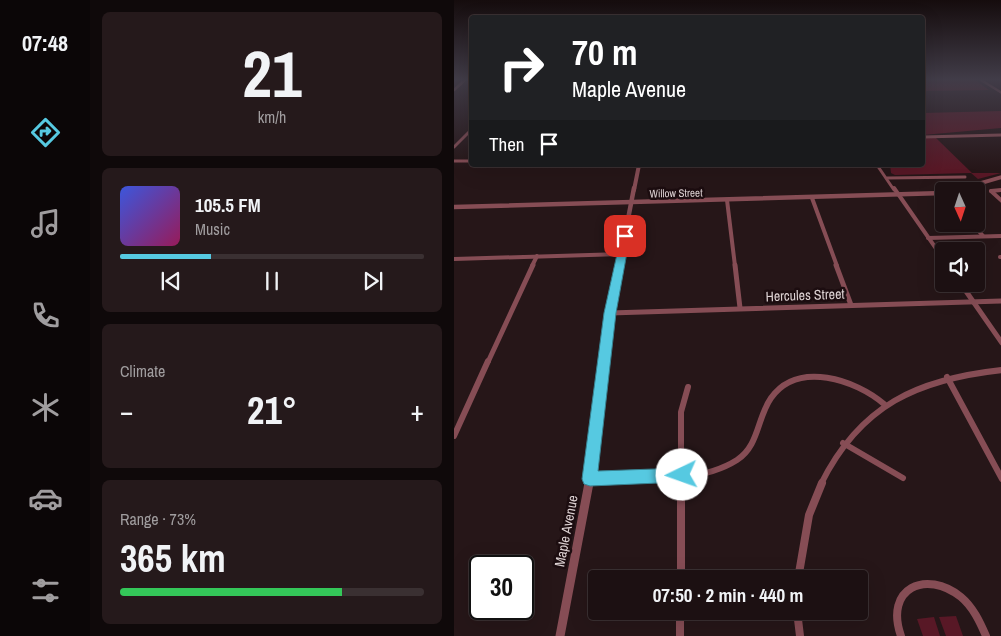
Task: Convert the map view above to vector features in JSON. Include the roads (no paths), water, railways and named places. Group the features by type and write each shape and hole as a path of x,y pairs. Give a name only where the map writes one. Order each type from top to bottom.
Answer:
{"street":[{"path":"454,147 469,131"},
{"path":"925,137 1001,135"},
{"path":"454,161 469,161"},
{"name":"Maple Avenue","path":"560,636 590,479 610,313 639,167"},
{"path":"879,167 935,248"},
{"path":"887,178 965,177"},
{"path":"984,182 1001,177"},
{"path":"1001,190 991,191 1001,201"},
{"name":"Willow Street","path":"454,207 935,194"},
{"path":"812,198 851,305"},
{"path":"727,200 740,308"},
{"path":"980,232 983,236"},
{"path":"928,238 1001,236"},
{"path":"454,259 622,254"},
{"path":"454,436 537,256"},
{"path":"967,292 1001,343"},
{"name":"Hercules Street","path":"610,313 1001,301"},
{"path":"800,570 814,498 844,443 884,404 915,389 947,377 978,371 1001,370"},
{"path":"590,479 682,475 708,472 726,466 747,453 755,441 766,405 781,389 793,382 817,376 850,382 868,391 884,404"},
{"path":"947,377 1001,479"},
{"path":"680,570 681,412 688,387"},
{"path":"844,443 903,478"},
{"path":"901,636 896,610 900,600 905,592 924,584 941,586 956,593 979,618 986,636"},
{"path":"680,620 680,636"},
{"path":"798,620 800,636"}]}
